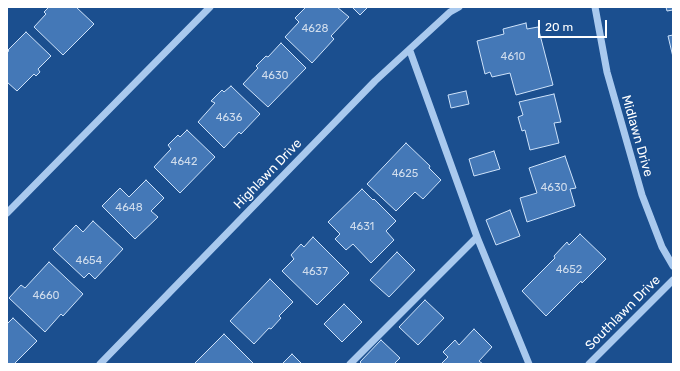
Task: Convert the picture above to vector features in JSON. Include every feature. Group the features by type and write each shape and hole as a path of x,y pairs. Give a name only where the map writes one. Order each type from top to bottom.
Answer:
{"street":[{"path":"7,213 210,7"},
{"name":"Highlawn Drive","path":"100,364 375,81 410,51 450,12 459,7"},
{"name":"Midlawn Drive","path":"595,7 607,72 642,195 662,247 673,266"},
{"path":"410,51 477,237 529,364"},
{"path":"350,364 477,237"},
{"name":"Southlawn Drive","path":"589,364 673,280"}],"building":[{"path":"49,7 76,7 94,24 63,55 34,27 46,14 44,12"},
{"path":"306,7 337,7 349,17 331,36 334,39 312,63 285,37 299,22 295,18"},
{"path":"352,7 368,7 360,15"},
{"path":"666,7 673,7 673,10 667,11"},
{"path":"526,23 527,29 538,27 553,85 516,95 510,73 492,77 490,72 485,74 477,41 504,34 503,29"},
{"path":"26,32 51,56 38,69 40,72 36,76 34,74 17,91 7,82 7,52"},
{"path":"673,35 673,57 668,36"},
{"path":"281,43 306,68 268,107 243,84 258,68 256,66 266,56 268,57"},
{"path":"231,86 260,114 241,134 239,132 224,148 198,122 215,103 211,101 222,90 224,92"},
{"path":"466,91 469,104 451,108 448,95"},
{"path":"554,94 561,122 554,123 559,143 530,150 525,130 522,131 518,117 523,115 519,102"},
{"path":"187,130 215,157 180,193 154,167 171,149 168,145 178,135 180,137"},
{"path":"406,143 430,166 429,168 441,180 423,199 415,192 396,211 367,184"},
{"path":"494,151 500,169 474,176 469,159"},
{"path":"565,156 576,188 570,189 575,206 527,222 520,198 537,193 529,168"},
{"path":"146,180 164,198 151,211 158,217 135,239 102,206 120,188 129,197"},
{"path":"362,189 396,221 386,231 394,240 371,263 353,244 346,250 335,239 340,234 328,222"},
{"path":"510,210 520,236 496,245 486,220"},
{"path":"93,221 123,249 95,279 89,273 84,278 53,249 76,225 83,232"},
{"path":"580,234 606,259 582,283 581,281 546,316 522,291 555,258 554,256 567,242 569,245"},
{"path":"313,237 349,273 317,305 282,271 294,259 291,255 301,244 304,247"},
{"path":"397,252 415,270 389,297 370,280"},
{"path":"49,262 83,294 63,316 61,314 45,332 9,298 21,285 25,288"},
{"path":"270,279 293,302 279,316 281,318 271,329 269,328 254,344 230,321"},
{"path":"425,300 444,318 418,345 399,327"},
{"path":"344,304 362,322 342,342 324,324"},
{"path":"13,318 37,341 14,364 7,364 7,324"},
{"path":"474,329 492,347 479,361 483,364 441,364 448,357 443,352 455,340 459,345"},
{"path":"224,334 254,364 194,364"},
{"path":"381,340 400,358 394,364 362,364 360,362"},
{"path":"292,354 302,364 282,364"}]}
